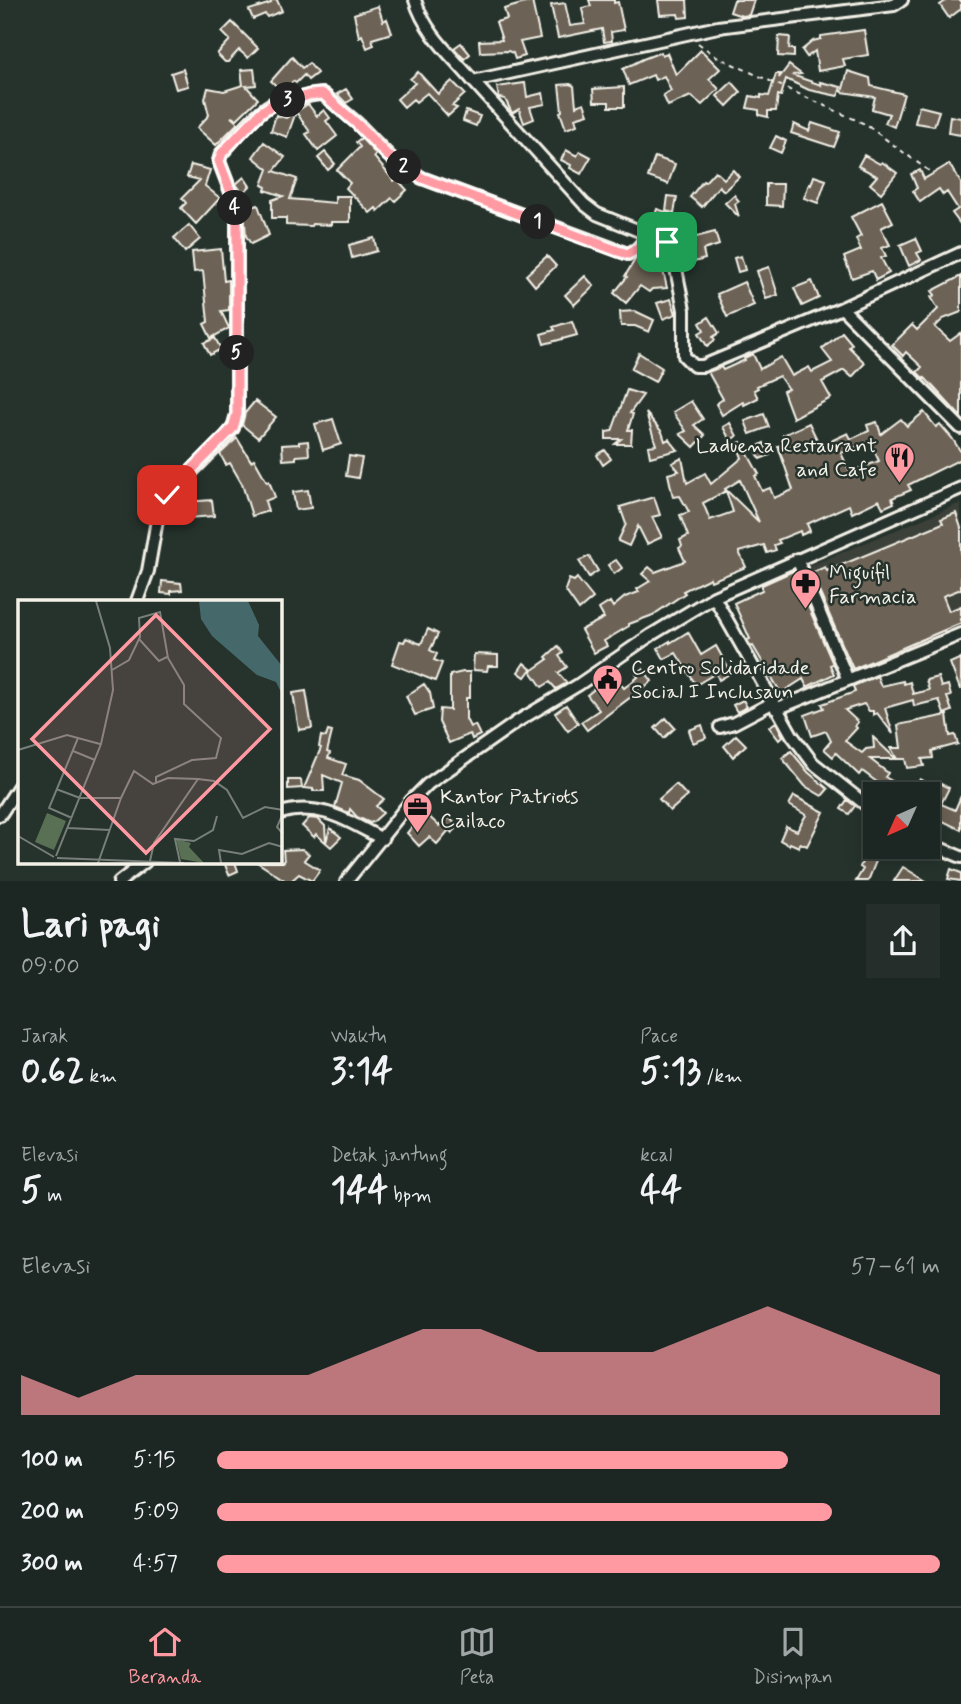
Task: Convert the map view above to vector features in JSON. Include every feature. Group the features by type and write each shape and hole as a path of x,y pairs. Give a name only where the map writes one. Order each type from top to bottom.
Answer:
{"street":[{"path":"415,0 420,15 440,46 584,204 597,214 650,234 667,242 672,248 684,310 684,356 694,366 703,366 842,309 961,253"},
{"path":"473,80 718,27 894,5 902,0"},
{"path":"137,600 148,571 160,503 226,437 233,428 237,414 237,222 235,203 219,161 222,153 261,112 281,100 291,101 323,94 387,155 422,178 628,254 637,249 650,234"},
{"path":"842,309 961,428"},
{"path":"346,881 411,801 458,762 713,597 961,488"},
{"path":"797,559 848,680"},
{"path":"713,597 792,735 813,763 863,803"},
{"path":"720,727 848,680 961,634"},
{"path":"0,815 18,788"},
{"path":"282,812 294,809 320,810 343,818 382,839"},
{"path":"940,848 961,857"},
{"path":"119,881 142,864"}],"path":[{"path":"686,34 717,57 865,124 929,171"}],"shaded area":[{"path":"961,503 961,627 851,673 807,567"}],"building":[{"path":"270,0 277,0 282,11 253,19 249,10 271,3"},
{"path":"589,0 618,2 624,30 611,32 612,41 604,42 602,29 558,38 551,5 565,3 570,26 585,24 582,8 591,6"},
{"path":"658,0 687,0 688,17 679,18 678,14 660,15"},
{"path":"734,0 754,0 749,15 730,12"},
{"path":"947,0 961,0 961,9 949,18 940,5"},
{"path":"532,1 540,38 520,42 525,56 515,59 513,53 508,51 480,52 479,41 502,40 496,22 507,19 504,9"},
{"path":"378,6 383,21 387,19 392,33 372,39 374,45 367,48 362,35 359,37 354,14"},
{"path":"232,22 258,48 248,58 239,50 225,62 217,54 230,40 222,32"},
{"path":"864,30 868,55 843,59 845,66 818,71 815,51 807,57 802,50 813,41 821,39 821,36"},
{"path":"779,36 790,37 789,49 794,49 794,57 778,56"},
{"path":"461,43 470,54 464,59 454,48"},
{"path":"701,50 720,69 709,79 719,89 702,105 691,96 668,106 663,95 671,91 664,76 655,80 653,75 629,85 623,69 661,52 662,55 667,53 676,75"},
{"path":"292,57 302,68 309,63 317,73 308,80 304,75 296,83 293,81 283,92 271,81"},
{"path":"789,65 801,74 792,75 821,85 820,82 841,87 838,96 809,90 786,79 781,96 778,95 776,111 768,111 768,117 759,115 759,110 747,108 750,96 769,96 776,74 780,74 779,78"},
{"path":"183,69 188,86 176,89 171,73"},
{"path":"254,69 256,85 246,86 258,99 237,119 231,117 238,123 216,145 197,128 209,115 205,99 208,88 224,91 243,85 241,70"},
{"path":"848,71 870,78 871,86 904,94 894,127 885,123 889,114 872,109 875,97 842,92"},
{"path":"418,72 438,94 452,81 465,94 452,106 457,108 448,116 427,93 416,102 413,99 404,107 397,99 415,83 410,79"},
{"path":"732,82 741,92 727,106 717,96"},
{"path":"525,83 527,97 543,93 545,104 530,107 534,119 524,123 519,109 512,113 505,99 499,98 497,87"},
{"path":"559,85 574,86 576,106 584,103 588,114 575,118 577,125 566,129 560,112"},
{"path":"624,87 624,107 609,107 609,102 594,102 593,89"},
{"path":"346,89 353,99 346,103 337,94"},
{"path":"308,104 317,116 324,110 330,118 326,121 337,136 318,151 306,134 310,132 296,112 287,137 271,131 276,115 286,118"},
{"path":"919,106 939,111 934,126 915,123"},
{"path":"466,111 480,116 476,126 463,121"},
{"path":"950,116 961,118 961,135 948,133"},
{"path":"812,123 840,132 834,147 791,133 794,124 809,131"},
{"path":"776,136 786,141 781,153 770,148"},
{"path":"361,138 376,154 374,157 394,181 397,179 407,190 395,201 392,198 378,211 376,208 370,213 346,188 350,183 337,170 360,147 356,142"},
{"path":"264,142 285,157 274,171 297,179 290,199 335,203 335,196 350,196 350,222 311,226 286,225 286,218 272,218 272,200 283,196 265,190 266,187 262,185 268,169 253,157"},
{"path":"566,150 577,156 580,151 591,157 581,174 561,160"},
{"path":"325,152 335,164 328,170 318,158"},
{"path":"864,155 880,164 882,162 897,173 881,193 870,184 877,176 858,166"},
{"path":"655,157 675,164 668,184 648,177"},
{"path":"949,164 961,183 961,225 952,213 958,209 947,192 943,195 939,189 920,202 913,191 917,188 911,174 920,170 924,179"},
{"path":"191,165 210,170 205,186 220,198 196,224 181,208 186,203 182,198 200,180 187,177"},
{"path":"733,170 739,177 724,191 719,186 702,207 690,197 715,171 724,179"},
{"path":"814,176 826,180 818,203 804,198"},
{"path":"244,177 250,186 243,193 236,184"},
{"path":"766,184 783,184 782,206 766,205"},
{"path":"734,195 739,201 735,204 739,217 725,203"},
{"path":"668,196 677,197 674,213 666,211"},
{"path":"882,201 893,222 881,228 890,245 882,248 886,256 881,258 889,273 876,280 872,271 852,278 844,257 861,250 856,239 861,236 851,217"},
{"path":"258,205 269,235 251,244 246,236 244,210"},
{"path":"657,209 669,213 670,232 662,232 643,224 644,220 653,221"},
{"path":"189,225 200,239 185,252 174,238"},
{"path":"715,232 719,245 703,250 705,259 690,263 684,240"},
{"path":"374,238 377,251 352,258 349,245"},
{"path":"916,238 922,251 917,253 921,260 909,266 900,245"},
{"path":"221,249 224,281 229,280 229,310 221,311 229,328 211,338 204,324 208,322 203,271 194,272 192,252"},
{"path":"648,249 658,253 660,257 667,288 652,289 649,292 640,286 626,303 614,293 627,277 625,276 636,258"},
{"path":"547,256 556,266 535,286 526,275"},
{"path":"741,256 745,270 738,272 734,258"},
{"path":"769,267 778,295 766,299 757,271"},
{"path":"585,276 594,286 574,305 565,295"},
{"path":"961,276 961,312 943,319 935,327 950,341 961,333 961,417 917,372 922,367 906,352 903,356 892,345 912,325 917,330 938,309 931,297 935,295 932,291"},
{"path":"812,281 819,298 802,306 794,288"},
{"path":"744,282 754,305 727,317 717,294"},
{"path":"671,299 676,314 663,319 657,303"},
{"path":"635,311 654,320 649,332 635,326 621,326 620,312"},
{"path":"709,317 719,333 707,346 699,333 704,330 700,323"},
{"path":"572,321 577,335 544,344 541,334"},
{"path":"842,332 852,344 849,347 865,363 852,377 844,370 822,382 831,398 793,418 783,391 788,389 779,376 757,386 754,390 758,398 744,405 743,402 722,415 716,404 723,399 708,372 721,367 723,370 753,354 760,369 781,357 792,376 809,367 812,372 832,362 822,349"},
{"path":"215,338 221,349 210,355 204,343"},
{"path":"639,353 662,368 655,382 631,369"},
{"path":"627,390 643,395 630,413 633,414 628,430 632,430 631,444 615,444 621,439 606,439 606,432 612,431"},
{"path":"255,401 276,417 258,438 242,425 245,413"},
{"path":"691,401 703,419 694,425 705,435 694,447 680,434 686,431 673,412"},
{"path":"924,412 936,427 940,424 952,438 961,452 961,459 908,485 911,490 892,498 894,503 883,508 879,500 852,513 849,505 807,524 810,531 801,535 800,531 778,540 780,543 774,545 776,550 767,553 764,545 739,552 746,567 711,581 710,578 683,591 685,593 653,615 629,624 604,641 607,646 594,653 581,630 604,618 599,609 610,602 613,607 625,597 639,592 637,589 650,581 642,574 649,567 655,572 685,561 679,548 682,546 680,540 688,536 680,515 689,512 680,496 673,497 668,474 679,471 672,463 682,458 687,483 705,473 711,484 742,458 737,444 741,442 759,474 755,476 762,491 770,488 774,498 793,490 778,446 785,444 783,435 809,423 820,446 848,433 851,439 869,431 867,425 877,422 881,434 901,419 907,426","holes":["870,442 879,461 850,472 841,453","740,480 759,522 725,489","726,491 733,512 710,520 703,503"]},
{"path":"646,413 662,432 665,441 669,439 678,450 650,457 648,446 656,445"},
{"path":"764,414 769,427 750,434 745,421"},
{"path":"333,419 341,444 323,450 315,424"},
{"path":"730,423 737,436 730,440 723,427"},
{"path":"237,438 251,461 254,459 267,482 269,481 275,497 265,501 268,511 252,516 242,484 230,463 226,465 220,454"},
{"path":"308,441 309,455 283,460 282,445"},
{"path":"764,443 770,455 760,459 755,448"},
{"path":"605,450 611,459 603,465 597,455"},
{"path":"349,456 362,458 358,478 346,476"},
{"path":"308,490 311,508 296,510 293,492"},
{"path":"654,497 660,515 652,517 662,537 647,544 638,526 629,546 618,541 626,524 620,507"},
{"path":"212,500 214,516 187,518 186,502"},
{"path":"956,513 961,528 961,589 943,596 949,611 961,606 961,623 853,669 811,573 825,567 827,571 943,523 941,519"},
{"path":"589,556 598,571 589,577 579,561"},
{"path":"616,560 622,568 614,574 608,565"},
{"path":"793,571 833,664 830,665 834,674 807,687 803,679 781,693 747,640 750,639 734,603 762,590 762,585"},
{"path":"577,578 593,598 579,610 565,590 569,579 574,581"},
{"path":"162,581 181,583 182,590 171,591 171,594 161,593"},
{"path":"428,629 438,634 430,650 437,654 434,660 442,663 435,681 392,664 400,641 404,642 406,638 421,644"},
{"path":"688,632 701,655 716,646 731,673 719,680 716,673 696,685 676,653 664,659 658,648"},
{"path":"558,646 563,653 559,656 567,667 558,673 567,683 556,689 550,682 542,687 531,671 548,659 546,657"},
{"path":"474,654 498,655 498,666 488,666 487,671 473,670"},
{"path":"961,658 961,689 960,689 950,663"},
{"path":"524,663 531,669 525,677 518,672"},
{"name":"Centro Solidaridade Social I Inclusaun","path":"643,669 652,681 587,730 581,722 599,710 587,695 613,674 624,688 638,677 636,674"},
{"path":"470,672 470,698 466,698 466,719 470,727 475,725 480,735 472,739 470,734 449,743 439,722 440,709 450,710 450,675"},
{"path":"877,676 881,686 910,682 913,694 929,690 926,680 938,677 941,687 948,685 951,696 947,697 952,711 944,714 939,700 914,706 913,700 885,708 893,734 877,713 873,715 873,711 869,711 864,704 845,710 858,722 855,726 857,728 845,741 862,753 866,749 874,748 873,737 896,759 870,759 888,773 885,777 894,782 877,782 862,771 859,775 836,753 833,757 824,749 831,741 826,731 812,736 805,715 824,708 822,704 855,692 853,686"},
{"path":"424,684 430,693 433,709 415,715 406,696"},
{"path":"306,691 312,728 299,730 293,693"},
{"path":"743,700 747,707 737,712 733,705"},
{"path":"566,705 578,723 568,731 555,713"},
{"path":"947,715 950,736 955,735 958,744 932,751 933,758 922,759 924,766 907,768 905,759 897,759 891,748 901,748 898,725"},
{"path":"666,718 675,728 664,738 655,728"},
{"path":"776,722 783,736 779,740 769,727"},
{"path":"702,725 706,738 693,743 689,730"},
{"path":"328,731 332,732 328,758 346,764 342,775 359,780 384,799 376,806 383,813 373,822 357,817 350,809 349,813 335,807 342,783 323,775 324,791 304,788 321,748 321,736 326,737"},
{"path":"736,735 746,745 733,757 724,746"},
{"path":"791,751 808,772 828,789 822,796 805,786 782,758"},
{"path":"288,780 301,780 302,788 288,789"},
{"path":"676,784 687,796 670,811 659,799"},
{"path":"940,784 949,788 941,804 955,810 961,796 961,830 940,820"},
{"path":"794,796 824,812 807,846 800,843 799,847 790,843 789,845 780,840 786,826 797,831 806,815 789,805"},
{"path":"847,800 855,806 849,814 841,809"},
{"path":"424,812 439,826 449,817 458,827 452,833 449,830 437,844 429,837 419,846 407,833"},
{"path":"309,818 318,819 325,826 326,842 330,828 341,837 331,847 316,834 314,837 302,826"},
{"path":"302,849 309,854 304,860 320,870 312,881 299,874 291,881 286,881 260,864 282,864 283,850"},
{"path":"863,859 877,859 868,881 856,881 863,869 860,867"},
{"path":"225,864 236,864 238,871 229,875"},
{"path":"903,867 926,881 894,881"},
{"path":"951,869 961,873 961,881 948,879"}],"place":[{"name":"Laduena Restaurant and Cafe","path":"900,484"},
{"name":"Miguifil Farmacia","path":"806,611"},
{"name":"Centro Solidaridade Social I Inclusaun","path":"608,706"},
{"name":"Kantor Patriots Cailaco","path":"417,835"}],"route":[{"path":"167,495 233,428 237,414 237,222 235,203 219,161 222,153 261,112 281,100 291,101 323,94 387,155 422,178 618,251 628,254 637,249 650,234 667,242"}]}
